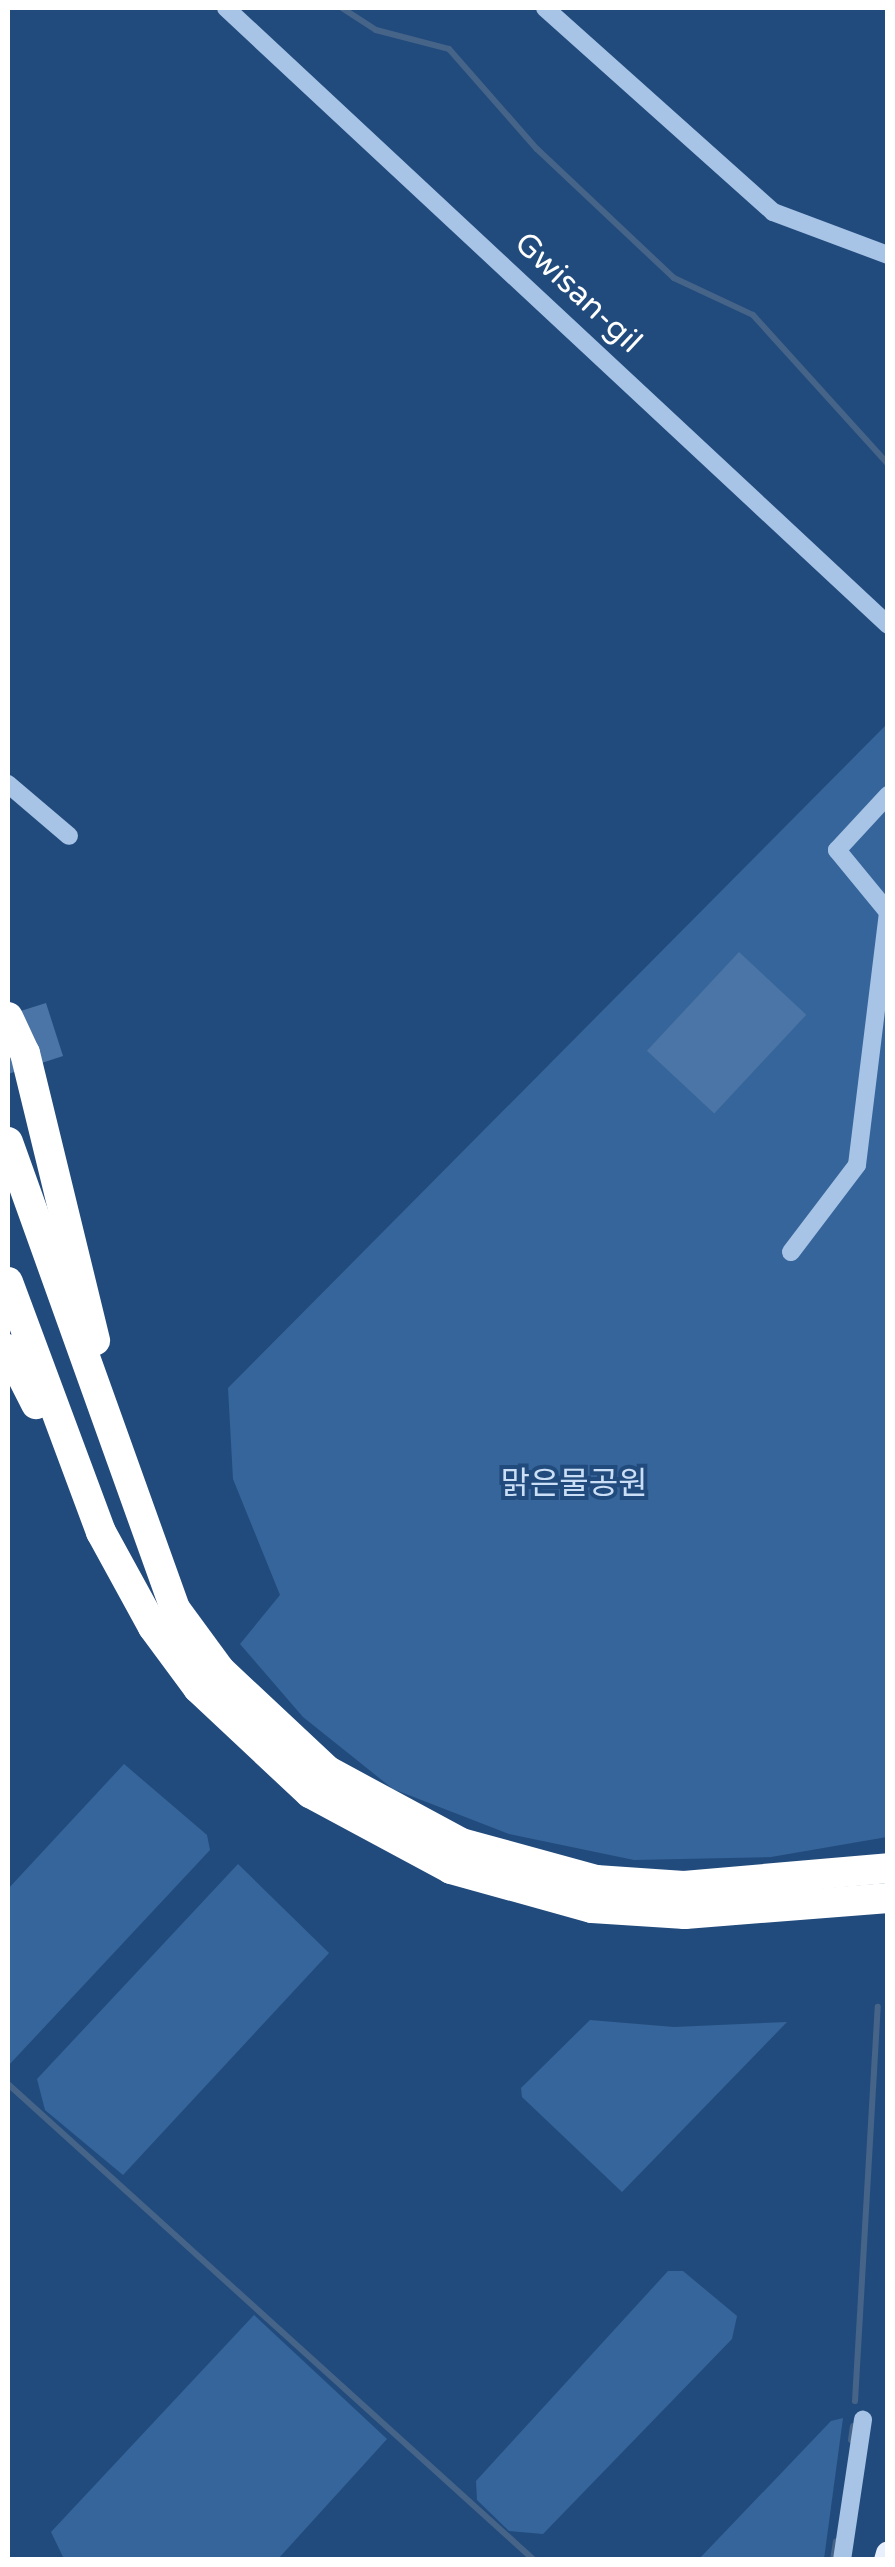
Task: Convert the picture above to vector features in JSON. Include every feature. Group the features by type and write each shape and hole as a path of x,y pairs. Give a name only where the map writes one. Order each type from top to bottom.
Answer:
{"highway":[{"path":"8,1017 25,1053 138,1519"},
{"path":"8,1142 138,1519 176,1610 220,1670 273,1725 379,1806 462,1843 596,1880 684,1886 883,1883"},
{"path":"8,1282 101,1532"},
{"path":"8,1349 101,1532 198,1688 253,1745 365,1830 451,1869 592,1908 685,1914 883,1883"}],"street":[{"name":"Gwisan-gil","path":"226,8 886,625"},
{"path":"544,8 773,212 888,255"},
{"path":"8,784 69,836"},
{"path":"791,1252 857,1165 888,912 836,850 888,794"},
{"path":"842,2560 863,2420"}],"green space":[{"name":"맑은물공원","path":"887,724 887,1837 771,1857 634,1860 509,1834 393,1789 303,1717 240,1644 280,1595 233,1479 228,1388"},
{"path":"124,1764 207,1835 210,1850 8,2066 8,1889"},
{"path":"238,1864 329,1953 123,2175 45,2110 37,2079"},
{"path":"590,2020 674,2027 787,2022 622,2192 522,2097 521,2088"},
{"path":"668,2271 683,2271 737,2316 732,2339 543,2534 509,2531 477,2500 476,2481"},
{"path":"254,2315 387,2439 278,2559 64,2559 51,2532"},
{"path":"843,2418 824,2559 699,2559 831,2421"}],"building":[{"path":"739,952 806,1015 714,1113 647,1051"},
{"path":"46,1003 63,1056 8,1074 8,1015"}],"waterway":[{"path":"342,8 376,30 449,49 537,149 674,278 753,315 888,464"},
{"path":"855,2401 878,2007"},
{"path":"8,2084 534,2560"},
{"path":"851,2440 853,2426"},
{"path":"833,2560 836,2541"}]}
